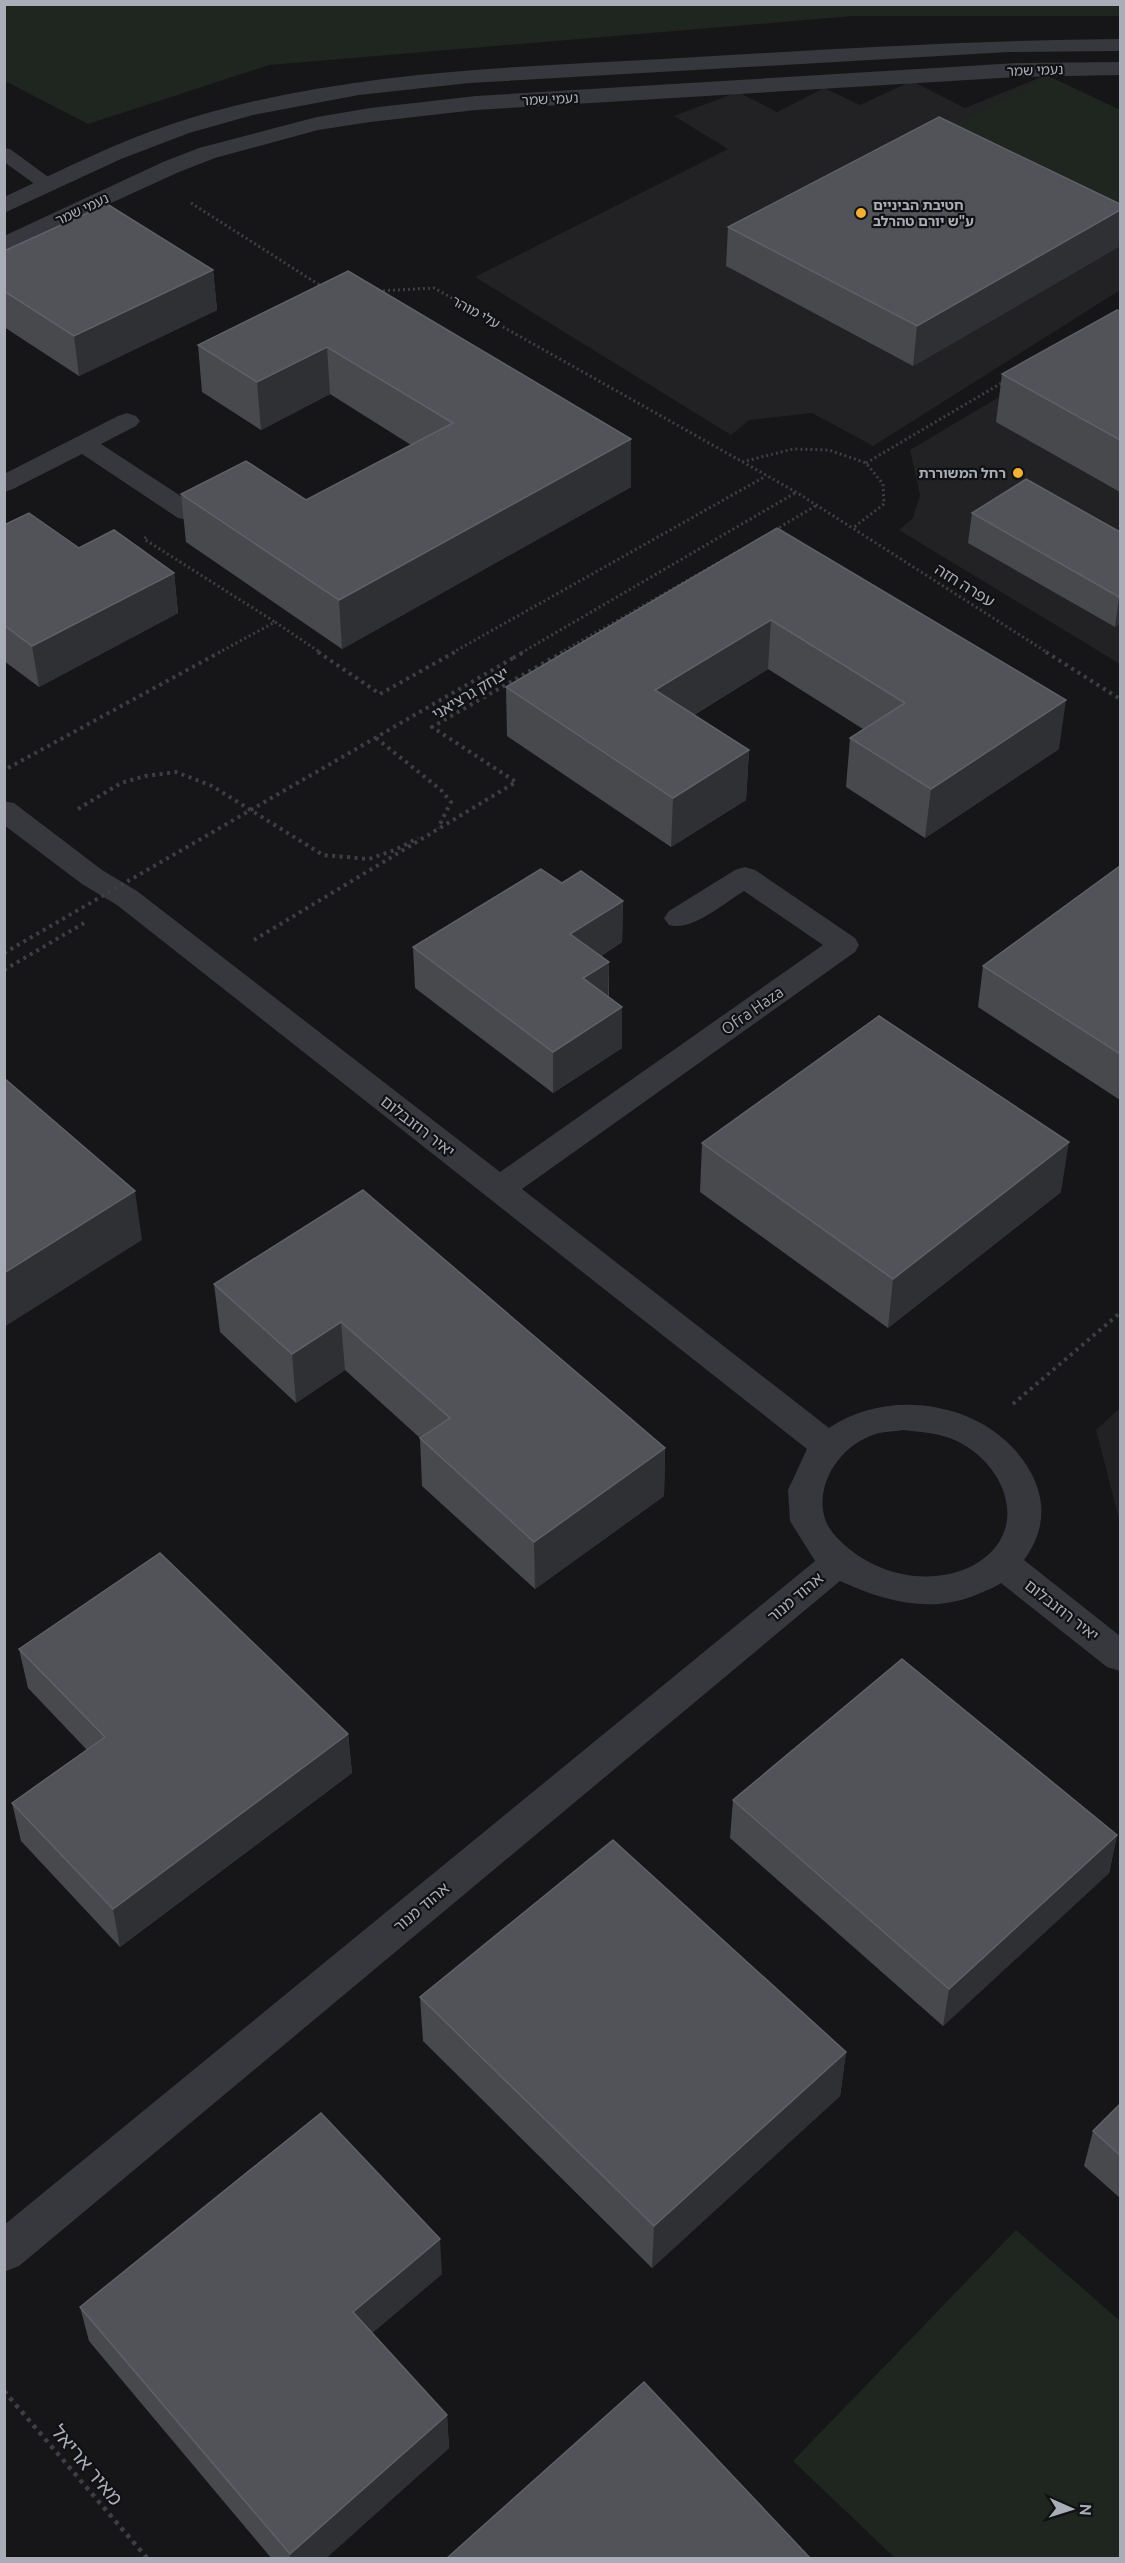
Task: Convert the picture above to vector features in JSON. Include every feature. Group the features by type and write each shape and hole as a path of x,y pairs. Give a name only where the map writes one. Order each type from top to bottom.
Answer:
{"street":[{"name":"נעמי שמר","path":"4,206 138,145 180,129 298,98 406,81 1009,46 1120,45"},
{"name":"נעמי שמר","path":"4,245 207,153 317,124 416,108 1017,70 1120,69"},
{"path":"4,484 127,421"},
{"path":"83,444 187,512"},
{"name":"יאיר רוזנבלום","path":"4,810 92,877 127,898 828,1446"},
{"name":"Ofra Haza","path":"499,1189 844,945 745,877 679,918"},
{"path":"903,1417 940,1421 975,1435 1004,1457 1018,1478 1026,1508 1021,1538 1003,1564 973,1583 947,1591 908,1592 870,1582 837,1563 812,1531 804,1501 810,1471 828,1446 867,1423 903,1417"},
{"name":"אהוד מנור","path":"4,2252 837,1563"},
{"name":"יאיר רוזנבלום","path":"1003,1564 1120,1656"}],"lane":[{"path":"4,153 49,186"}],"path":[{"path":"150,177 323,288"},
{"name":"עלי מוהר","path":"377,291 434,288 796,492"},
{"path":"866,463 1008,379"},
{"path":"742,462 793,449 830,450 866,463 883,484 884,504 853,528"},
{"path":"187,512 144,539 275,622 381,694 767,476"},
{"name":"עפרה חזה","path":"796,492 1120,699"},
{"name":"יצחק גרציאני","path":"4,953 796,492"},
{"name":"יצחק גרציאני","path":"212,965 516,782 432,727 817,506"},
{"path":"4,770 275,622"},
{"path":"36,834 121,783 145,776 176,772 212,786 323,855 369,859 395,850 440,827 451,802 441,790 376,738"},
{"path":"4,970 127,898"},
{"path":"975,1435 1120,1313"},
{"name":"מאיר אריאל","path":"4,2391 147,2559"}],"shaded area":[{"path":"1120,4 1120,16 853,16 269,65 88,124 5,81 5,5"},
{"name":"חטיבת הביניים ע\"ש יורם טהרלב","path":"1046,75 1120,110 1120,290 873,446 812,413 749,420 731,435 475,277 728,149 674,116 738,92 777,112 824,88 860,105 912,81 965,108"},
{"path":"1046,75 1120,110 1120,234 932,137"},
{"name":"רחל המשוררת","path":"1120,325 1120,664 899,530 913,518 920,495 910,450"},
{"path":"1120,1408 1120,1523 1096,1430"},
{"path":"1016,2230 1120,2321 1120,2558 895,2558 793,2461"}],"building":[{"name":"חטיבת הביניים ע\"ש יורם טהרלב","path":"939,117 1120,204 1120,210 917,326 728,227"},
{"path":"107,204 213,270 74,336 4,291 4,251"},
{"path":"348,271 631,439 339,600 181,494 246,461 306,500 453,423 327,347 257,382 198,345"},
{"path":"1117,310 1120,311 1120,440 1002,374"},
{"path":"1026,479 1120,532 1119,597 972,513"},
{"path":"29,513 79,548 114,530 174,573 32,646 4,625 4,525"},
{"path":"777,528 1066,700 931,789 850,738 905,703 771,620 655,690 749,750 673,798 506,687"},
{"path":"1120,866 1120,1054 983,966"},
{"path":"541,869 562,883 581,871 623,901 570,934 609,962 583,978 622,1007 553,1052 413,947"},
{"path":"879,1016 1069,1142 893,1279 702,1143"},
{"path":"4,1078 135,1191 4,1273"},
{"path":"363,1190 665,1448 534,1542 420,1438 450,1418 341,1322 292,1354 214,1284"},
{"path":"160,1553 348,1734 113,1909 12,1803 105,1737 19,1649"},
{"path":"902,1659 1117,1835 949,1989 733,1800"},
{"path":"613,1840 846,2052 654,2226 420,1997"},
{"path":"1120,2104 1120,2155 1093,2131"},
{"path":"321,2113 440,2239 353,2312 447,2415 290,2554 80,2307"},
{"path":"644,2382 811,2559 446,2559"}],"place":[{"name":"חטיבת הביניים ע\"ש יורם טהרלב","path":"861,213"},
{"name":"רחל המשוררת","path":"1018,473"}]}
